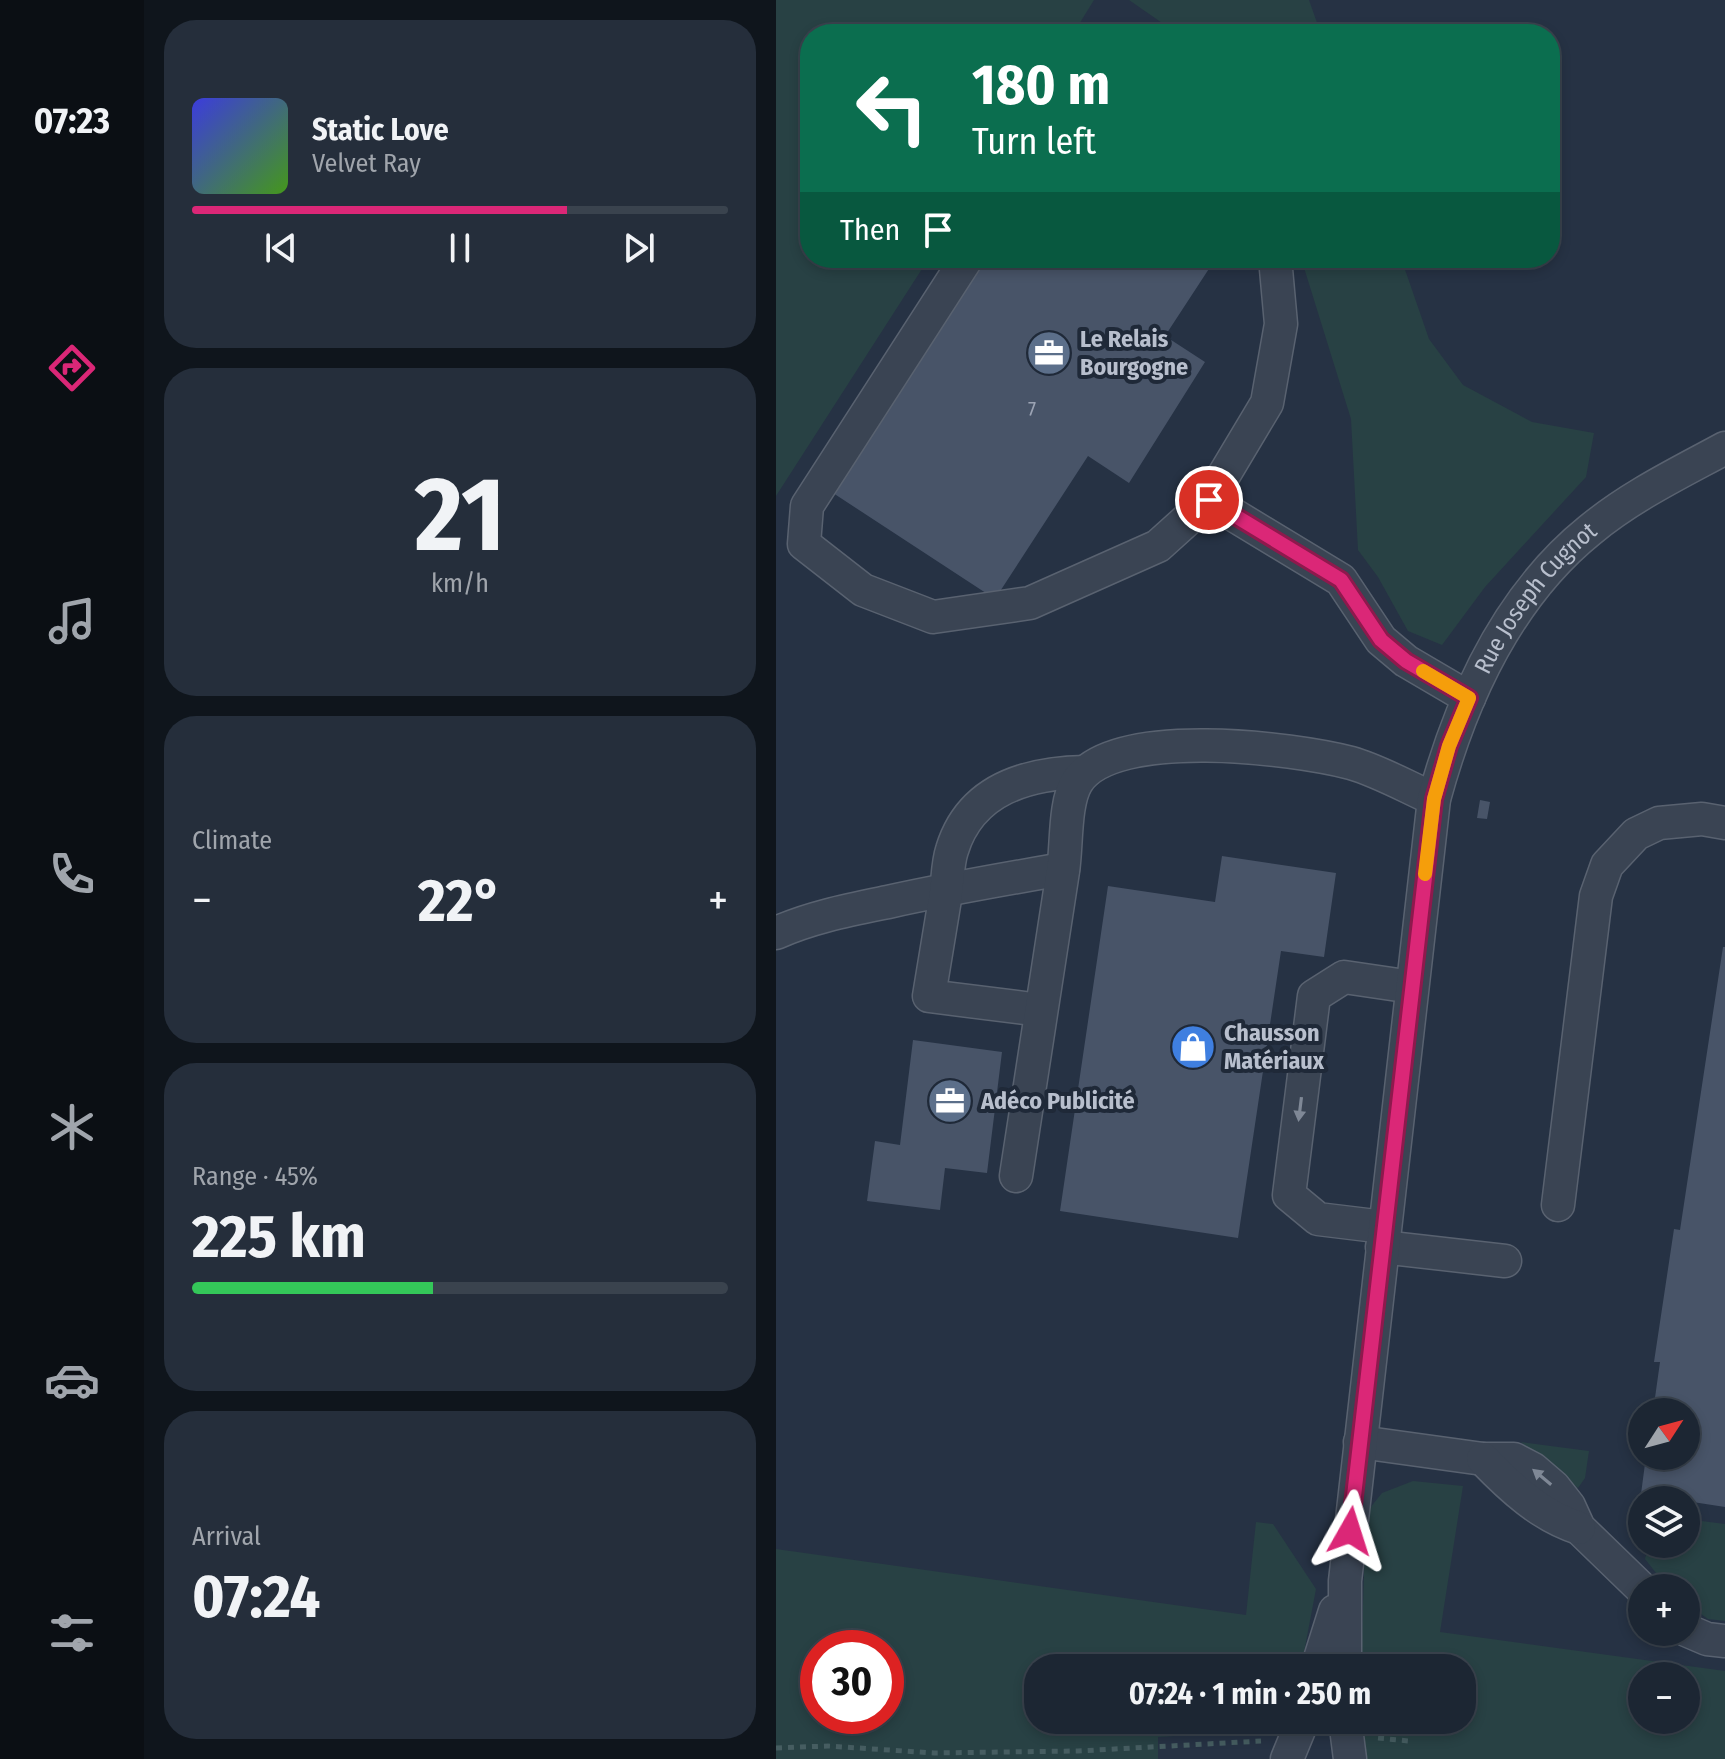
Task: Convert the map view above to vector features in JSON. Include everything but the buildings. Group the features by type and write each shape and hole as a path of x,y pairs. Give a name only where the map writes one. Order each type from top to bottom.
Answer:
{"street":[{"path":"961,268 807,506 804,544 863,590 933,617 1030,603 1158,546 1209,500 1267,403 1281,324 1276,268"},
{"name":"Rue Joseph Cugnot","path":"1345,1654 1345,1581 1383,1237 1434,799 1449,746 1488,657 1522,604 1552,566 1589,530 1637,496 1724,450"},
{"path":"1209,500 1341,580 1381,640 1406,661 1469,698"},
{"path":"1040,1010 929,996 951,852 960,829 975,809 996,792 1028,778 1085,772 1120,756 1155,747 1204,744 1352,763 1434,799"},
{"path":"1016,1176 1071,799 1076,783 1085,772"},
{"path":"1558,1205 1596,896 1607,865 1636,834 1659,823 1702,819 1725,823"},
{"path":"776,933 831,913 1063,869"},
{"path":"1412,987 1344,977 1314,996 1289,1195 1318,1219 1383,1237 1505,1261"},
{"path":"1360,1442 1483,1459 1514,1459 1533,1469 1554,1487 1569,1506 1579,1528 1628,1575"},
{"name":"Rue Joseph Cugnot","path":"1322,1654 1345,1581"},
{"path":"1700,1636 1725,1641"},
{"path":"1287,1759 1298,1734"},
{"path":"1347,1734 1350,1759"}],"path":[{"path":"776,1748 828,1746 934,1753 1078,1751 1256,1742 1279,1734"}],"green space":[{"path":"776,0 1094,0 1079,24 800,24 800,268 923,268 776,496"},
{"path":"1129,0 1309,0 1317,24 1164,24"},
{"path":"1304,268 1404,268 1429,339 1463,385 1532,422 1594,433 1586,477 1485,587 1442,645 1408,631 1378,577 1358,550 1351,419"},
{"path":"1521,1442 1589,1451 1585,1478 1578,1488"},
{"path":"1413,1481 1463,1486 1440,1632 1659,1662 1628,1662 1628,1734 1700,1734 1700,1668 1725,1671 1725,1759 1366,1759 1362,1734 1476,1734 1476,1654 1361,1654 1366,1513 1382,1493"},
{"path":"1700,1521 1725,1524 1725,1621 1708,1619 1700,1613 1700,1574 1657,1574 1645,1559 1700,1558"},
{"path":"1256,1522 1273,1524 1316,1589 1304,1654 1024,1654 1024,1734 1209,1734 1158,1737 1158,1759 776,1759 776,1549 1246,1615"}],"slow traffic":[{"path":"1423,671 1469,698 1449,746 1434,799 1425,874"}],"place":[{"name":"Le Relais Bourgogne","path":"1049,353"},
{"name":"Chausson Matériaux","path":"1193,1047"},
{"name":"Adéco Publicité","path":"950,1101"}],"route":[{"path":"1209,500 1341,580 1381,640 1406,661 1469,698 1449,746 1434,799 1350,1531"}]}
